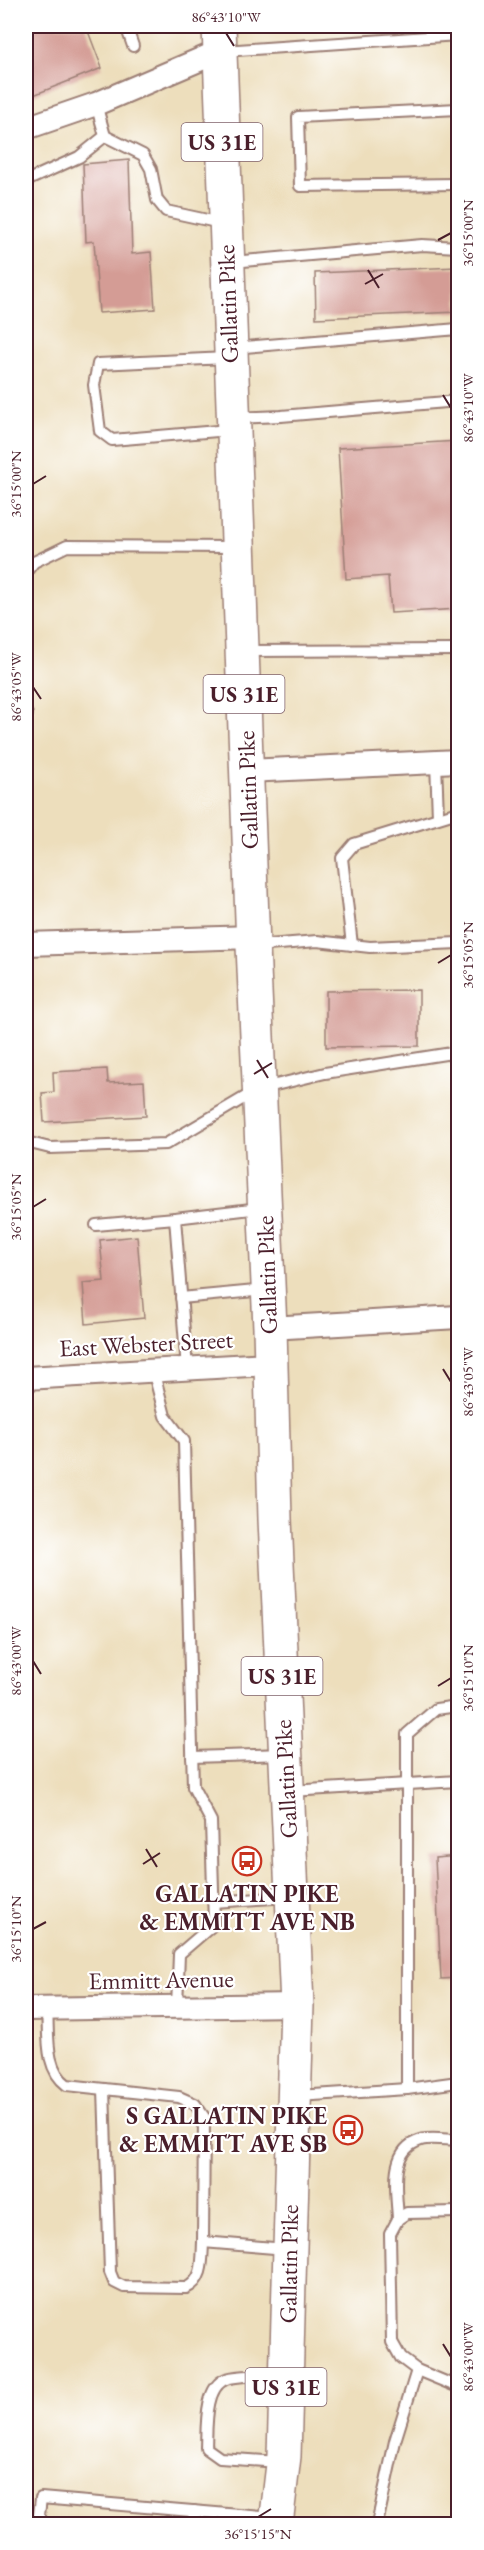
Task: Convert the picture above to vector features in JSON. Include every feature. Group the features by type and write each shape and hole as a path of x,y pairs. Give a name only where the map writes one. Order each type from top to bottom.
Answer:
{"main road":[{"name":"Gallatin Pike","path":"219,38 224,224 270,1328 269,1364 297,2005 284,2463 276,2522"}],"street":[{"path":"26,128 96,104 219,38"},
{"path":"247,771 459,761"},
{"path":"26,944 253,941"},
{"path":"270,1328 459,1317"},
{"name":"East Webster Street","path":"26,1377 269,1364"},
{"name":"Emmitt Avenue","path":"36,2008 297,2005"}],"lane":[{"path":"126,26 133,46"},
{"path":"219,38 459,35"},
{"path":"96,104 105,136 143,155 151,169 157,200 166,211 224,224"},
{"path":"459,109 298,117 300,186 459,184"},
{"path":"26,181 79,157 105,136"},
{"path":"226,262 422,245 459,248"},
{"path":"459,329 230,353 111,362 98,364 94,384 100,431 112,440 281,416 459,401"},
{"path":"26,572 34,562 67,546 238,547"},
{"path":"242,651 459,650"},
{"path":"436,762 438,818"},
{"path":"352,945 342,858 354,844 459,812"},
{"path":"253,941 317,941 370,947 459,943"},
{"path":"26,1142 50,1148 166,1143 259,1089 325,1073 459,1052"},
{"path":"96,1226 265,1208"},
{"path":"175,1218 187,1369"},
{"path":"181,1298 268,1290"},
{"path":"153,1370 165,1416 184,1441 193,1787 210,1821 214,1924 179,1954 177,2007"},
{"path":"407,2089 407,1734 436,1709 459,1706"},
{"path":"192,1757 285,1754"},
{"path":"287,1792 459,1781"},
{"path":"213,1902 291,1896"},
{"path":"36,2008 51,2066 57,2078 67,2085 179,2097 195,2104 204,2117 201,2273 194,2284 186,2288 124,2287 114,2282 110,2272 104,2089"},
{"path":"294,2097 407,2089 459,2082"},
{"path":"398,2219 396,2167 402,2152 420,2140 459,2139"},
{"path":"459,2212 407,2213 398,2219 390,2234 392,2342 401,2358 417,2370 459,2387"},
{"path":"203,2242 290,2250"},
{"path":"377,2524 395,2441 417,2370"},
{"path":"284,2463 220,2458 206,2448 208,2406 217,2385 226,2378 286,2375"},
{"path":"38,2524 41,2498 194,2511 276,2522"},
{"path":"193,2524 194,2511"}],"building":[{"path":"26,26 86,26 102,68 26,98"},
{"path":"129,160 132,254 151,252 155,309 99,313 94,241 86,242 83,164"},
{"path":"457,267 458,312 316,318 315,273"},
{"path":"459,441 459,609 391,613 388,576 346,579 338,448"},
{"path":"419,990 419,1046 326,1047 326,991"},
{"path":"107,1069 108,1083 144,1081 146,1116 44,1122 42,1093 54,1092 53,1072"},
{"path":"137,1236 144,1318 86,1324 83,1283 104,1281 100,1240"},
{"path":"459,1856 459,1978 441,1979 435,1858"}],"place":[{"name":"GALLATIN PIKE & EMMITT AVE NB","path":"247,1861"},
{"name":"S GALLATIN PIKE & EMMITT AVE SB","path":"348,2130"}]}
